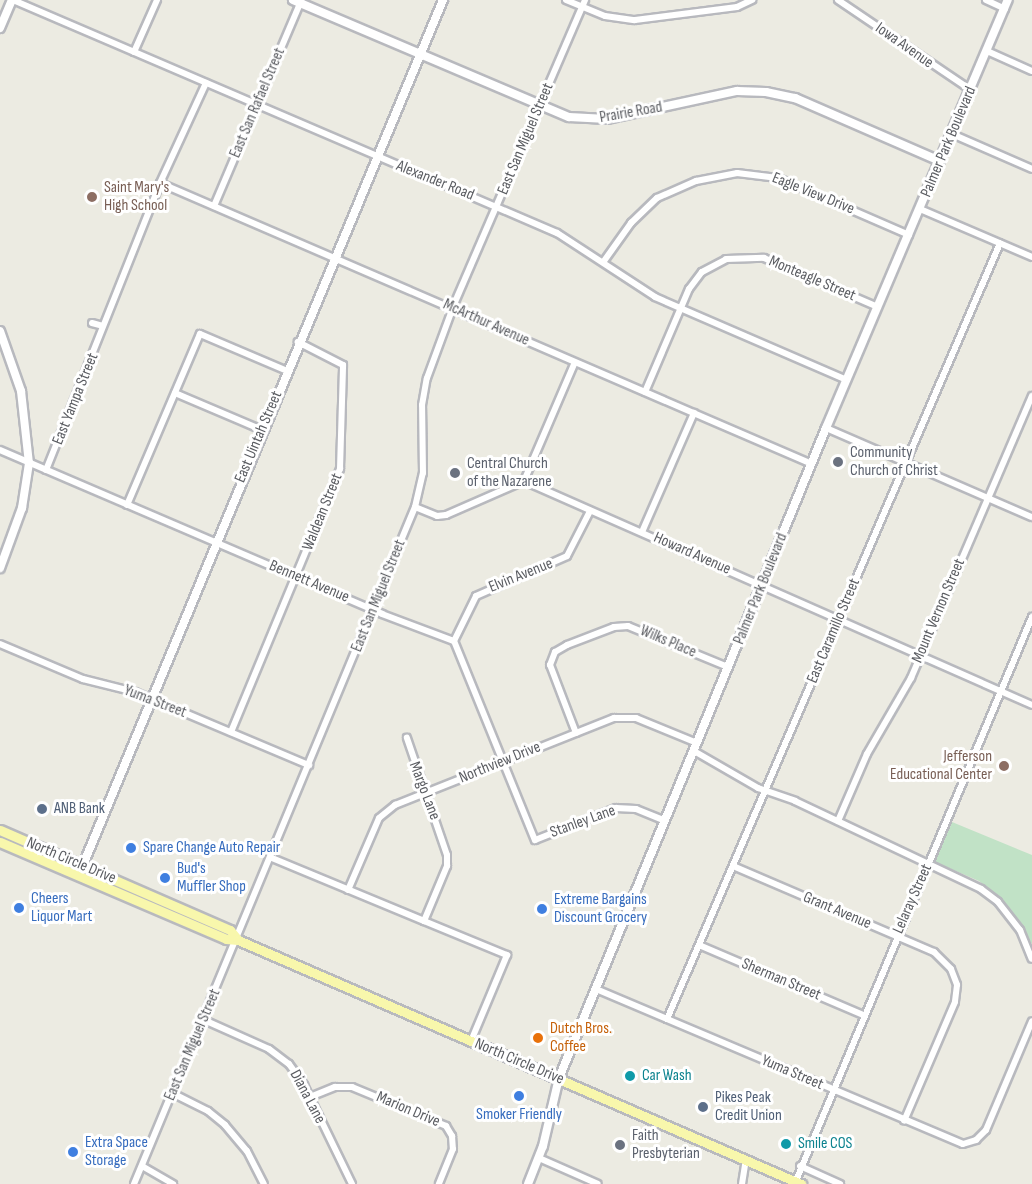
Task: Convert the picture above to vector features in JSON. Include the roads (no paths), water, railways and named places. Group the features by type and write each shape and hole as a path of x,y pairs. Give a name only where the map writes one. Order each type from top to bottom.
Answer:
{"main road":[{"path":"0,28 12,0"},
{"name":"East Uintah Street","path":"80,871 298,342 443,0"},
{"name":"Palmer Park Boulevard","path":"528,1184 539,1158 559,1078 826,429 1008,0"},
{"name":"Prairie Road","path":"298,1 539,106 578,118 607,118 737,92 766,92 795,98 940,161"},
{"path":"0,331 21,391 29,463 22,508 0,568"},
{"name":"North Circle Drive","path":"0,830 80,871 226,939 238,940 797,1183"},
{"name":"North Circle Drive","path":"0,842 80,871"}],"street":[{"name":"Alexander Road","path":"12,0 557,233 604,261 656,297 847,380"},
{"path":"134,52 157,0"},
{"path":"566,0 584,3 605,16 635,20 737,7 752,0"},
{"name":"Iowa Avenue","path":"838,0 971,90"},
{"path":"986,0 1005,9"},
{"name":"East San Rafael Street","path":"214,206 298,1"},
{"name":"East San Miguel Street","path":"134,1184 238,940 415,507 424,464 425,386 454,309 584,3"},
{"path":"987,51 1032,70"},
{"name":"East Yampa Street","path":"46,471 160,183 206,83"},
{"path":"952,134 1032,169"},
{"name":"Eagle View Drive","path":"604,261 631,223 657,198 689,183 736,173 778,178 909,235"},
{"name":"McArthur Avenue","path":"160,183 812,464"},
{"path":"920,209 1032,257"},
{"name":"East Caramillo Street","path":"667,1019 1000,243"},
{"name":"Monteagle Street","path":"645,392 680,309 702,272 717,262 744,256 771,261 878,307"},
{"path":"92,323 104,326"},
{"path":"127,505 200,334 286,371"},
{"name":"Waldean Street","path":"231,732 340,469 339,405 343,370 339,360 298,342"},
{"path":"415,507 437,516 446,515 524,482 575,362"},
{"path":"175,393 262,430"},
{"name":"Mount Vernon Street","path":"838,821 867,754 920,657 1032,396"},
{"path":"642,532 694,413"},
{"path":"826,429 1032,517"},
{"name":"Bennett Avenue","path":"0,450 373,610 454,641"},
{"name":"Howard Avenue","path":"524,482 1032,705"},
{"name":"Elvin Avenue","path":"454,641 476,596 567,556 590,511"},
{"name":"Lelaray Street","path":"797,1183 800,1166 831,1089 1032,618"},
{"name":"Wilks Place","path":"576,733 550,665 555,652 567,645 614,627 628,626 728,667"},
{"path":"454,641 503,763"},
{"name":"Yuma Street","path":"0,644 83,680 151,699 309,765"},
{"name":"Northview Drive","path":"348,890 379,818 395,805 614,718 628,716 696,747 765,790 838,821 973,884 998,902 1020,930 1032,959"},
{"name":"Margo Lane","path":"407,738 444,844 447,866 424,921"},
{"name":"Stanley Lane","path":"503,763 535,840 616,808 636,809 664,821"},
{"path":"272,858 507,956 471,1041"},
{"name":"Grant Avenue","path":"733,866 897,936 941,957 951,969 957,985 955,1002 904,1121"},
{"name":"Sherman Street","path":"699,945 863,1015"},
{"name":"Yuma Street","path":"596,989 963,1144 976,1140 986,1130 1032,1020"},
{"name":"Diana Lane","path":"204,1020 276,1053 293,1070 310,1096 352,1184"},
{"name":"Marion Drive","path":"310,1096 335,1087 352,1087 446,1126 452,1136 453,1149 439,1184"},
{"path":"172,1093 208,1111 225,1125 247,1151 264,1184"},
{"path":"539,1158 598,1184"},
{"path":"742,1184 746,1160"},
{"path":"142,1166 172,1184"},
{"path":"800,1166 840,1184"}],"place":[{"name":"Saint Mary's High School","path":"92,197"},
{"name":"Community Church of Christ","path":"838,462"},
{"name":"Central Church of the Nazarene","path":"455,473"},
{"name":"Jefferson Educational Center","path":"1004,766"},
{"name":"ANB Bank","path":"42,809"},
{"name":"Spare Change Auto Repair","path":"131,848"},
{"name":"Bud's Muffler Shop","path":"165,878"},
{"name":"Cheers Liquor Mart","path":"19,908"},
{"name":"Extreme Bargains Discount Grocery","path":"542,909"},
{"name":"Dutch Bros. Coffee","path":"538,1038"},
{"name":"Car Wash","path":"630,1076"},
{"name":"Smoker Friendly","path":"519,1096"},
{"name":"Pikes Peak Credit Union","path":"703,1107"},
{"name":"Smile COS","path":"786,1144"},
{"name":"Faith Presbyterian","path":"620,1145"},
{"name":"Extra Space Storage","path":"73,1152"}]}
